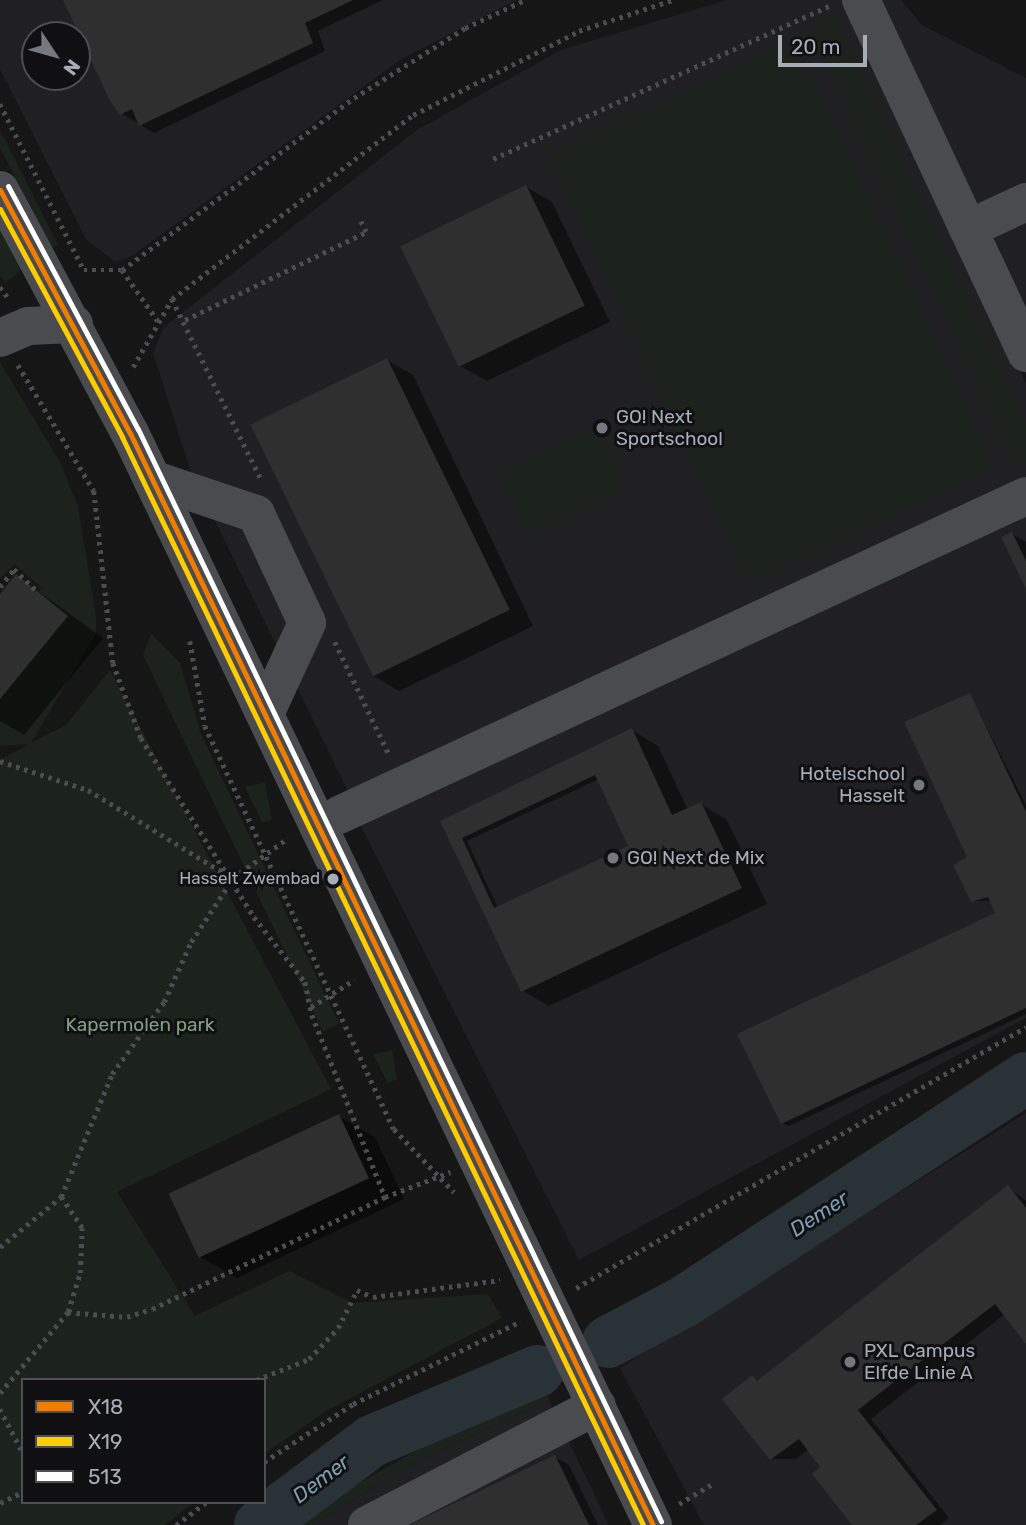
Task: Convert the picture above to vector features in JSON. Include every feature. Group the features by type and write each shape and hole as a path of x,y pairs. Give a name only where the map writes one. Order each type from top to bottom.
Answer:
{"street":[{"path":"861,0 1026,353"},
{"path":"0,190 74,324 152,480 203,626 255,702 287,769 325,831 379,970 479,1158 530,1310 597,1406 653,1525"},
{"path":"968,229 1026,202"},
{"path":"0,338 28,326 74,324"},
{"path":"152,480 256,514 307,623 255,702"},
{"path":"325,831 403,785 1026,496"},
{"path":"367,1525 597,1406"}],"path":[{"path":"84,270 122,270 354,98 465,28 525,0"},
{"path":"132,368 172,299 413,115 579,31 672,0"},
{"path":"493,159 842,0"},
{"path":"0,104 77,255"},
{"path":"185,320 366,232 359,218"},
{"path":"122,270 158,321"},
{"path":"0,287 7,295"},
{"path":"172,299 185,320 268,495 256,514"},
{"path":"0,338 94,491 113,663 141,738 233,878 261,927 305,982 310,1007 385,1196"},
{"path":"0,587 14,569 37,591"},
{"path":"307,623 327,625 403,785"},
{"path":"203,626 205,726 394,1129 458,1196"},
{"path":"0,761 88,790 233,878"},
{"path":"0,1247 61,1197 112,1074 164,1002 191,942 233,878 267,858"},
{"path":"310,1007 379,970"},
{"path":"266,1461 353,1404 530,1310 1026,1027"},
{"path":"68,1311 127,1317 152,1309 385,1196 440,1177 479,1158"},
{"path":"0,1393 68,1311 80,1273 82,1228 61,1197"},
{"path":"261,1378 309,1359 338,1328 357,1290 373,1297 508,1279 503,1268"},
{"path":"0,1409 21,1449"},
{"path":"0,1503 21,1493"},
{"path":"176,1525 203,1504"}],"shaded area":[{"path":"0,0 516,0 400,60 132,256 115,262 86,239 0,69"},
{"name":"GO! Next Sportschool","path":"727,0 853,0 1026,384 1026,486 353,801 191,472 153,353 164,327 417,130 561,50"},
{"path":"872,0 901,0 922,25 1026,78 1026,331"},
{"path":"1026,516 1026,1018 579,1260 360,824"},
{"path":"1026,1113 1026,1525 704,1525 620,1368"},
{"path":"549,1400 609,1525 312,1525 415,1462"}],"green space":[{"path":"833,14 1026,424 1026,463 1016,468 808,25"},
{"path":"795,40 994,468 748,583 548,155"},
{"path":"0,130 58,245 52,248 0,148"},
{"path":"0,227 21,270 6,283 0,276"},
{"name":"Kapermolen park","path":"0,362 61,464 78,507 96,616 96,633 31,743 66,725 110,670 331,1089 117,1192 195,1316 289,1271 352,1303 488,1294 502,1318 326,1411 266,1453 266,1378 21,1378 21,1504 191,1504 165,1525 0,1525 0,760 29,744 0,746 0,594 16,574 38,592 42,588 14,564 0,579"},
{"path":"598,426 627,488 527,534 498,472"},
{"path":"151,634 180,663 201,734 339,1024 323,1031 143,655"},
{"path":"265,782 272,820 262,822 245,787"},
{"path":"392,1050 397,1079 388,1083 373,1054"},
{"path":"546,1387 549,1400 415,1462 312,1525 284,1525 457,1428"}],"building":[{"path":"63,0 353,0 305,23 313,43 139,126 132,109 120,115 110,101 91,60 91,21 73,21"},
{"path":"526,185 585,305 459,367 400,246"},
{"path":"387,358 510,610 373,676 250,425"},
{"path":"1012,532 1026,561 1026,589 1001,537"},
{"path":"16,574 68,616 0,699 0,594"},
{"path":"970,693 1026,812 1026,1008 781,1124 737,1034 995,913 988,897 971,902 953,865 967,857 904,722"},
{"path":"632,728 672,815 701,802 742,888 521,992 440,821","holes":["595,775 628,846 494,908 462,838"]},
{"path":"339,1114 369,1178 199,1258 169,1193"},
{"name":"PXL Campus Elfde Linie A","path":"1008,1185 1026,1208 1026,1344 995,1304 858,1410 937,1510 916,1525 852,1525 812,1474 820,1467 799,1439 770,1460 722,1399 752,1375 757,1381"},
{"path":"555,1455 589,1525 409,1525"}],"waterway":[{"name":"Demer","path":"608,1342 685,1301 1026,1078"},
{"name":"Demer","path":"260,1525 372,1441 538,1371"}],"transit line":[{"name":"513","path":"8,186 138,429 661,1521"},
{"name":"X18","path":"0,190 130,433 653,1525"},
{"name":"X19","path":"0,209 122,437 643,1525"}],"place":[{"name":"GO! Next Sportschool","path":"602,428"},
{"name":"Hotelschool Hasselt","path":"919,785"},
{"name":"GO! Next de Mix","path":"613,858"},
{"name":"Hasselt Zwembad","path":"333,879"},
{"name":"PXL Campus Elfde Linie A","path":"850,1362"}]}
